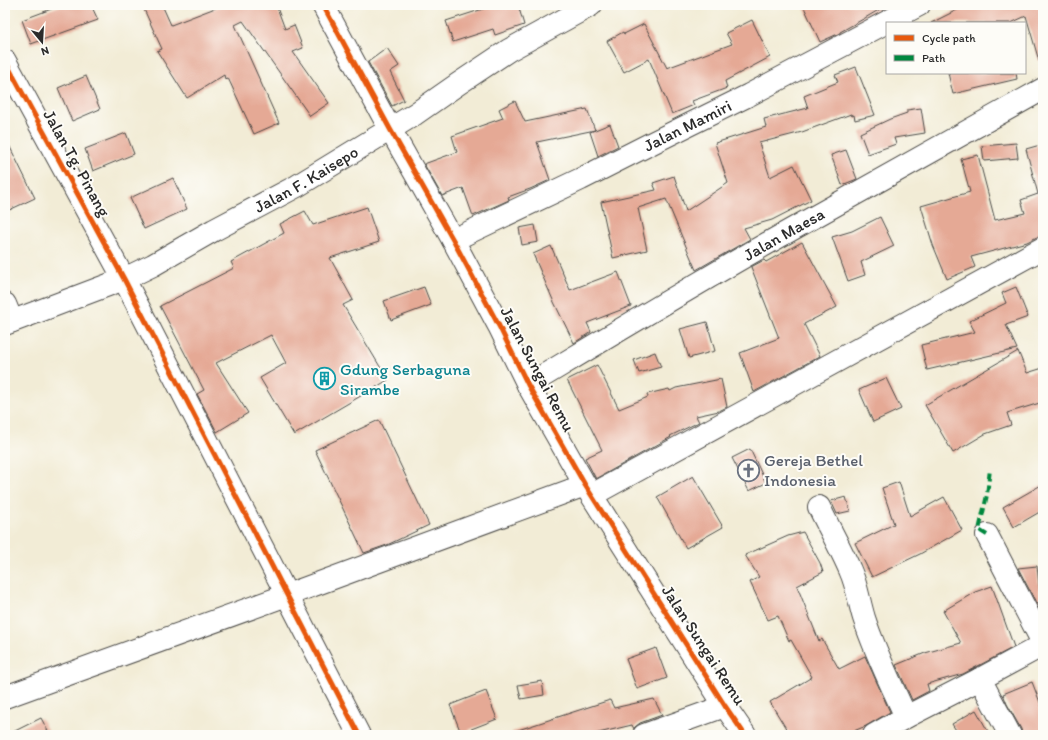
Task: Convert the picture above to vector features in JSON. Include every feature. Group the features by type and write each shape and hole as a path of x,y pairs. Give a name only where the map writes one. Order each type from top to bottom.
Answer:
{"street":[{"name":"Jalan Sungai Remu","path":"323,5 390,129 453,240 499,326 528,385 589,490 725,706 745,735"},
{"name":"Jalan F. Kaisepo","path":"8,316 124,279 153,265 214,230 297,186 415,114 509,50 591,5"},
{"name":"Jalan Mamiri","path":"887,22 919,5"},
{"name":"Jalan Mamiri","path":"453,240 581,179 749,95 886,22"},
{"name":"Jalan Tg. Pinang","path":"5,61 124,279 359,735"},
{"name":"Jalan Maesa","path":"528,385 630,323 797,226 1043,89"},
{"path":"5,697 287,595 589,490 1043,248"},
{"path":"819,507 851,571 863,616 874,647 906,717"},
{"path":"874,735 1043,644 987,535"},
{"path":"980,679 1010,735"},
{"path":"644,735 725,706"}],"building":[{"path":"62,5 91,5 98,20 31,44 22,20"},
{"path":"142,5 162,5 171,25 223,5 276,5 285,29 294,25 303,48 293,52 329,103 310,116 243,21 235,25 279,123 254,134 228,78 225,79 224,75 187,98 157,51 162,49"},
{"path":"485,5 518,5 524,25 495,35 493,29 453,42 446,21 486,8"},
{"path":"803,5 887,5 840,33 820,42"},
{"path":"967,5 1043,5 1043,60 1039,61 1026,16 1013,22 933,22"},
{"path":"752,20 770,57 725,81 727,88 692,101 694,105 672,114 649,59 624,72 607,41 623,32 624,34 644,24 667,68 732,44 726,33"},
{"path":"387,48 399,66 390,72 404,100 392,106 368,62"},
{"path":"856,67 875,115 855,120 854,115 852,116 851,114 802,132 759,143 770,177 794,165 811,200 772,220 744,228 750,239 696,270 666,199 638,208 647,250 613,258 601,202 656,190 653,183 674,176 686,211 728,183 715,143 766,127 764,119 808,108 804,96 838,82 835,75"},
{"path":"948,74 1016,74 1017,79 953,94"},
{"path":"86,76 100,109 72,121 58,88"},
{"path":"515,101 525,122 587,109 595,130 537,142 550,180 508,197 509,200 473,216 463,188 442,196 424,164 457,152 452,136 503,118 499,109"},
{"path":"921,108 925,133 894,138 896,144 868,154 860,133 907,113 907,110"},
{"path":"610,124 618,146 598,156 590,132"},
{"path":"126,133 134,154 93,171 85,149"},
{"path":"5,137 35,198 5,212"},
{"path":"1016,143 1018,158 984,161 982,146"},
{"path":"1040,145 1043,156 1043,193 1039,194 1043,206 1043,236 1027,242 971,257 975,267 947,279 933,245 921,206 970,192 961,159 978,155 995,220 1025,213 1021,200 1038,194 1026,149"},
{"path":"846,150 857,179 842,185 831,155"},
{"path":"173,178 187,209 144,229 130,198"},
{"path":"367,207 379,242 330,258 353,300 343,305 388,380 294,435 260,378 286,363 271,335 216,363 248,413 217,432 197,394 204,390 160,306 234,268 231,262 284,233 280,224 305,211 313,225"},
{"path":"880,217 894,246 861,262 865,275 848,281 832,237 852,231"},
{"path":"535,225 538,242 522,245 519,228"},
{"path":"802,242 837,307 804,324 820,356 754,392 740,353 779,338 751,267 764,260 766,262"},
{"path":"551,246 570,290 618,272 631,306 587,323 591,332 574,343 533,254"},
{"path":"424,287 431,305 391,320 384,301"},
{"path":"1016,287 1028,317 1006,325 1017,349 927,370 921,345 975,332 969,321 1006,303 1002,293"},
{"path":"707,322 715,351 689,358 680,329"},
{"path":"1018,351 1027,373 1043,368 1043,402 1007,413 1011,425 985,434 953,453 925,405"},
{"path":"655,352 661,367 639,373 634,360"},
{"path":"597,365 619,409 648,397 647,394 669,389 670,391 676,388 721,379 727,407 719,411 696,416 699,422 670,436 671,437 596,479 585,458 602,450 567,380"},
{"path":"886,378 901,409 873,422 859,390"},
{"path":"379,420 429,525 387,545 364,553 315,450"},
{"name":"Gereja Bethel Indonesia","path":"750,449 766,483 749,491 732,458"},
{"path":"693,476 723,527 686,548 657,497"},
{"path":"899,482 910,516 944,497 962,530 920,554 872,577 855,543 894,524 882,488"},
{"path":"1043,484 1043,510 1014,527 1003,507"},
{"path":"846,497 850,511 837,514 831,501"},
{"path":"803,532 820,563 823,572 797,586 819,641 822,639 839,669 865,656 890,712 866,726 844,735 790,735 770,702 812,677 791,640 789,641 778,616 768,620 750,582 759,577 745,555 788,536"},
{"path":"1037,566 1042,614 1018,568"},
{"path":"992,586 1014,647 963,674 927,684 929,691 912,700 896,665 925,653 961,643 943,611 975,592"},
{"path":"656,648 667,678 637,689 626,659"},
{"path":"542,681 544,695 521,699 518,685"},
{"path":"1032,682 1043,710 1043,735 1022,735 1021,729 1003,694"},
{"path":"486,691 497,719 461,733 450,705"},
{"path":"654,699 662,715 640,723 634,729 632,725 590,735 512,735 512,732 610,700 614,708"},
{"path":"976,710 990,735 959,735 952,724"},
{"path":"41,718 50,735 7,735"}],"marked path":[{"path":"987,535 979,530 987,495 990,469"}],"cycle path":[{"path":"323,5 390,129 453,240 499,326 528,385 585,485 725,706 745,735"},
{"path":"5,61 124,279 359,735"}],"place":[{"name":"Gdung Serbaguna Sirambe","path":"324,379"},
{"name":"Gereja Bethel Indonesia","path":"749,470"}]}
